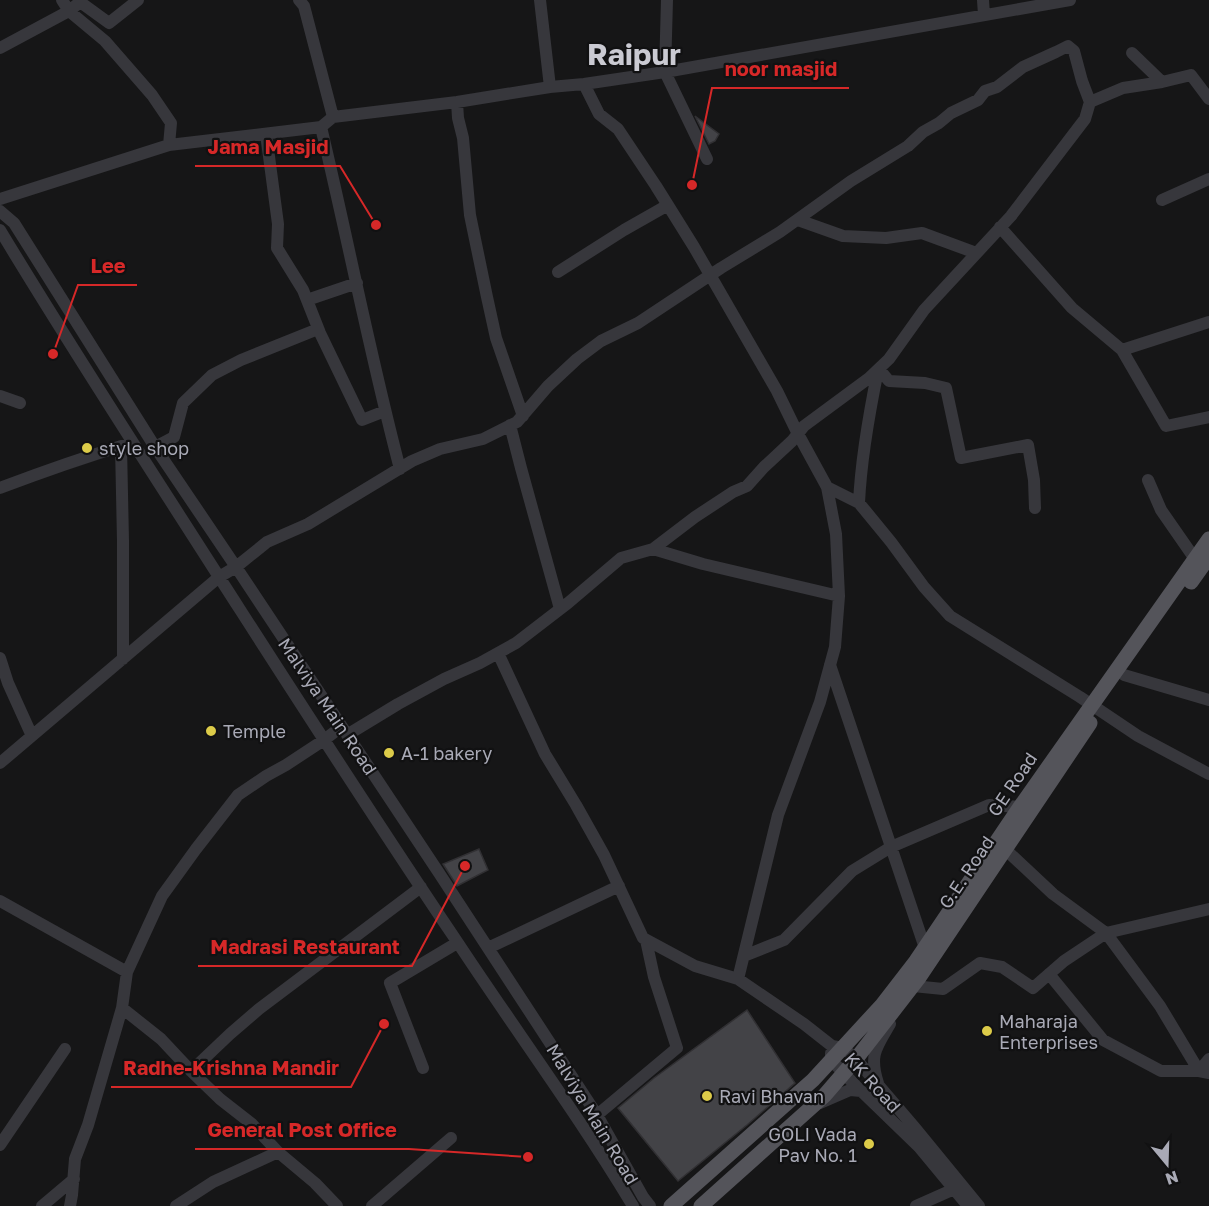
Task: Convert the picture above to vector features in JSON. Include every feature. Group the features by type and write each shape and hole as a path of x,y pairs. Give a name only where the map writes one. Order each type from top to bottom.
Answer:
{"main road":[{"name":"GE Road","path":"671,1206 813,1080 835,1052 908,982 925,948 1020,807 1095,708 1202,558 1209,539"},
{"name":"G.E. Road","path":"700,1206 824,1096 900,1001 908,982 1005,849 1095,708 1124,675 1202,558"}],"street":[{"path":"62,0 69,11 105,41 152,95 171,123 169,145"},
{"path":"0,48 69,11 80,2 109,23 138,0"},
{"path":"299,0 304,6 333,117"},
{"path":"540,0 550,87"},
{"path":"668,0 665,72 707,159"},
{"path":"983,0 984,15"},
{"path":"0,199 169,145 321,127 333,117 665,72 1070,0"},
{"path":"0,763 219,578 267,542 308,524 412,462 440,449 483,439 517,422 548,386 602,341 638,323 780,232 851,181 908,146 923,132 951,113 978,100 985,91 997,87 1023,67 1068,46 1074,51 1090,102 1084,119 1011,216 924,310 888,359 869,378 804,426 747,486 733,492 694,518 653,549 621,558 516,643 324,740 238,795 162,896 127,972 122,1008 91,1116 75,1159 70,1206"},
{"path":"1132,53 1162,82"},
{"path":"1090,102 1123,87 1162,82 1191,75 1209,99"},
{"path":"584,84 599,114 618,129 668,205 777,391 827,487 836,534 839,596 835,647 820,702 778,815 738,979"},
{"path":"457,102 463,138 470,215 486,297 496,338 523,416"},
{"path":"321,127 400,469"},
{"path":"266,134 278,224 277,248 303,291 318,329 362,420 385,411"},
{"path":"1162,200 1209,179"},
{"path":"558,272 668,205"},
{"name":"Malviya Main Road","path":"0,211 14,223 152,442 488,948 597,1115 650,1206"},
{"path":"798,219 843,236 886,237 922,233 976,253"},
{"path":"1000,227 1072,308 1122,350 1166,426 1209,417"},
{"name":"Malviya Main Road","path":"0,230 127,444 219,578 457,943 562,1096 633,1206"},
{"path":"307,300 357,283"},
{"path":"1122,350 1209,322"},
{"path":"0,488 127,444 174,437 183,403 212,375 241,360 318,329"},
{"path":"859,503 866,429 879,369"},
{"path":"879,369 889,381 926,383 946,388 961,458 1028,445 1034,480 1035,508"},
{"path":"0,396 20,403"},
{"path":"510,425 560,609"},
{"path":"123,659 123,541 127,444"},
{"path":"1148,480 1161,510 1202,558"},
{"path":"827,487 859,503 950,616 1138,736 1209,774"},
{"path":"653,549 704,564 839,596"},
{"path":"498,653 545,754 604,855 643,938 695,966 738,979 804,1024 835,1052"},
{"path":"0,658 8,683 32,736"},
{"path":"830,665 925,948"},
{"path":"1124,675 1209,700"},
{"path":"744,956 784,940 852,871 891,847 989,805 1020,807"},
{"path":"1005,849 1053,894 1106,933 1160,1006 1204,1072"},
{"path":"488,948 619,886"},
{"path":"191,1071 259,1009 421,887"},
{"path":"0,901 127,972"},
{"path":"908,982 943,989 980,963 1002,967 1033,988 1064,961 1106,933 1209,909"},
{"path":"597,1115 677,1048 654,977 646,940"},
{"path":"423,1068 390,983 457,943"},
{"path":"1049,974 1103,1040 1161,1071 1204,1072"},
{"path":"880,1087 874,1070 874,1054 897,1013 900,1001"},
{"path":"122,1008 161,1039 220,1099 252,1124 278,1152 315,1183 337,1206"},
{"path":"0,1145 65,1048"},
{"name":"KK Road","path":"835,1052 855,1059 880,1087 958,1188 968,1206"},
{"name":"KK Road","path":"835,1052 843,1073 958,1188 979,1206"},
{"path":"1204,1072 1209,1059"},
{"path":"809,1109 835,1095 850,1090 861,1091"},
{"path":"372,1206 451,1138"},
{"path":"176,1206 213,1182 278,1152"},
{"path":"711,1206 732,1185 741,1170"},
{"path":"42,1206 74,1179"},
{"path":"916,1206 958,1188"}],"building":[{"path":"695,116 719,134 715,141 709,144"},
{"path":"479,849 488,870 457,886 443,864"},
{"name":"Ravi Bhavan","path":"747,1010 795,1083 678,1181 618,1108 654,1078"}],"place":[{"name":"noor masjid","path":"692,185"},
{"name":"Jama Masjid","path":"376,225"},
{"name":"Lee","path":"53,354"},
{"name":"style shop","path":"87,448"},
{"name":"Temple","path":"211,731"},
{"name":"A-1 bakery","path":"389,753"},
{"name":"Madrasi Restaurant","path":"465,866"},
{"name":"Radhe-Krishna Mandir","path":"384,1024"},
{"name":"Maharaja Enterprises","path":"987,1031"},
{"name":"Ravi Bhavan","path":"707,1096"},
{"name":"GOLI Vada Pav No. 1","path":"869,1144"},
{"name":"General Post Office","path":"528,1157"}],"district":[{"name":"Raipur","path":"634,54"}]}
